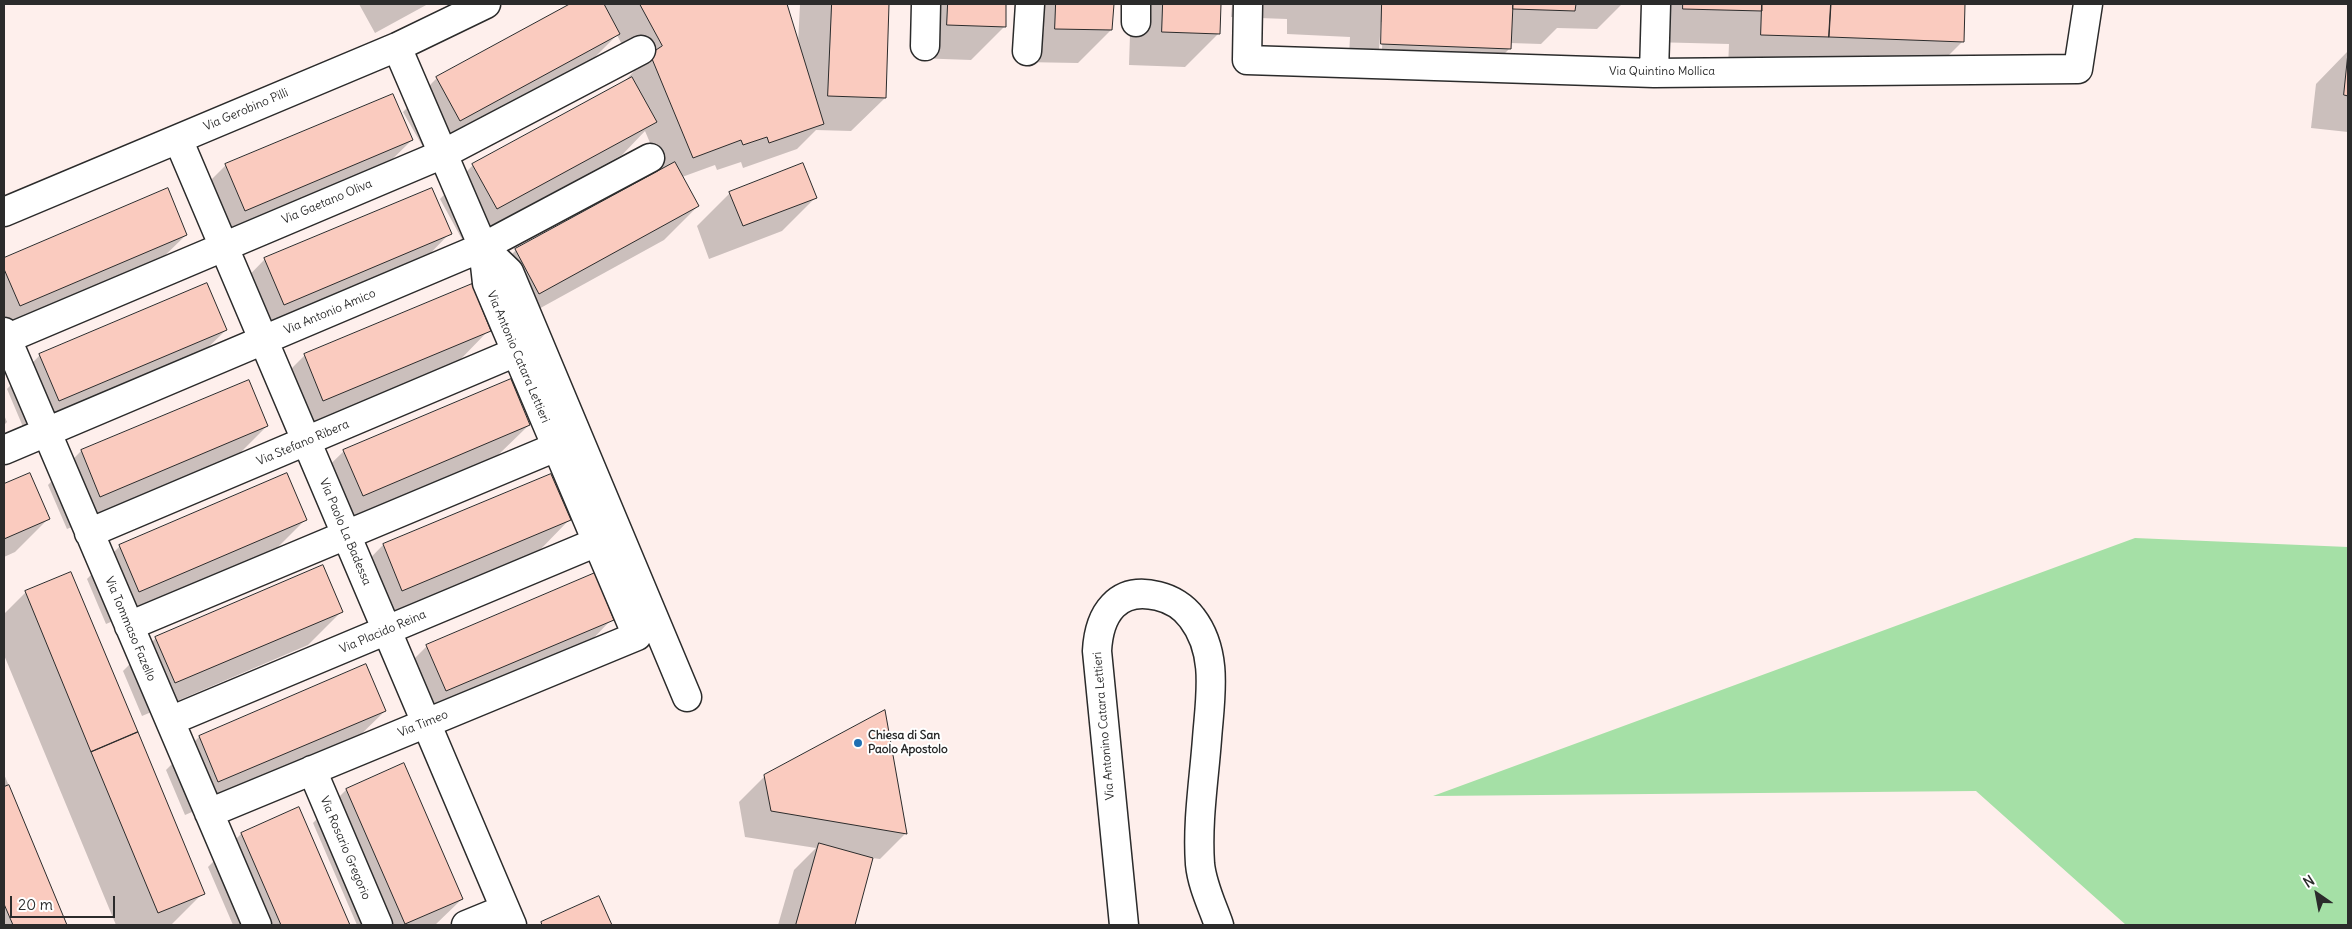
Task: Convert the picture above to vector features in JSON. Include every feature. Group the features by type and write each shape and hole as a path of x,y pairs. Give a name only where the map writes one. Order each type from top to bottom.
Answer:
{"street":[{"name":"Via Gerobino Pilli","path":"4,212 397,47 486,4"},
{"path":"925,46 926,4"},
{"path":"1027,51 1030,4"},
{"name":"Via Quintino Mollica","path":"1248,4 1247,60 1654,73 2078,69 2088,4"},
{"path":"1654,73 1656,4"},
{"name":"Via Antonio Catara Lettieri","path":"397,47 483,247 486,283 637,636"},
{"name":"Via Gaetano Oliva","path":"5,335 443,154 641,50"},
{"name":"Via Paolo La Badessa","path":"178,139 508,917"},
{"name":"Via Antonio Amico","path":"4,450 483,247 650,158"},
{"path":"483,247 509,272 687,697"},
{"name":"Via Tommaso Fazello","path":"5,335 256,925"},
{"name":"Via Stefano Ribera","path":"89,533 516,352"},
{"path":"129,626 556,447"},
{"name":"Via Placido Reina","path":"170,722 597,542"},
{"name":"Via Antonino Catara Lettieri","path":"1124,925 1097,651 1098,632 1106,614 1116,602 1129,595 1145,593 1164,597 1180,605 1192,617 1203,635 1208,650 1212,676 1200,823 1200,864 1205,887 1219,925"},
{"name":"Via Timeo","path":"209,813 637,636"},
{"name":"Via Rosario Gregorio","path":"312,770 378,925"},
{"path":"466,925 508,917"}],"green space":[{"path":"2135,538 2348,547 2348,925 2126,925 1976,791 1433,796"}],"building":[{"path":"570,4 604,4 620,34 460,121 436,77"},
{"path":"640,4 787,4 824,124 769,143 767,137 743,145 741,140 693,158 650,54 662,46"},
{"path":"832,4 889,4 886,98 828,96"},
{"path":"948,4 1006,4 1006,27 947,25"},
{"path":"1056,4 1114,4 1112,30 1055,29"},
{"path":"1163,4 1221,4 1220,34 1162,32"},
{"path":"1382,4 1513,4 1511,49 1381,44"},
{"path":"1513,4 1576,4 1575,11 1513,9"},
{"path":"1683,4 1762,4 1762,11 1683,9"},
{"path":"1762,4 1831,4 1829,37 1761,35"},
{"path":"1831,4 1965,4 1964,42 1829,37"},
{"path":"2348,53 2348,96 2344,95"},
{"path":"632,77 657,122 497,209 472,164"},
{"path":"393,94 413,140 245,211 225,164"},
{"path":"675,162 699,206 539,294 515,249"},
{"path":"803,163 817,198 743,226 729,192"},
{"path":"168,188 187,235 20,306 4,269 4,258"},
{"path":"432,188 452,234 284,305 264,258"},
{"path":"207,283 227,330 59,401 39,354"},
{"path":"472,284 491,331 323,401 304,354"},
{"path":"511,379 530,425 363,496 343,450"},
{"path":"249,380 268,426 100,497 81,450"},
{"path":"30,473 50,519 4,539 4,484"},
{"path":"287,473 307,520 139,592 119,545"},
{"path":"551,474 571,520 402,591 383,544"},
{"path":"323,565 343,612 175,683 155,637"},
{"path":"71,572 138,732 91,752 25,591"},
{"path":"595,573 614,620 446,691 426,645"},
{"path":"366,664 386,711 218,782 199,736"},
{"name":"Chiesa di San Paolo Apostolo","path":"885,710 907,834 771,811 764,775"},
{"path":"138,732 205,894 158,913 91,752"},
{"path":"404,763 463,899 405,924 346,789"},
{"path":"9,785 67,925 13,925 4,904 4,787"},
{"path":"299,807 350,925 281,925 241,833"},
{"path":"819,843 873,858 855,925 796,925"},
{"path":"599,896 612,925 542,925 541,922"}],"place":[{"name":"Chiesa di San Paolo Apostolo","path":"858,743"}]}
